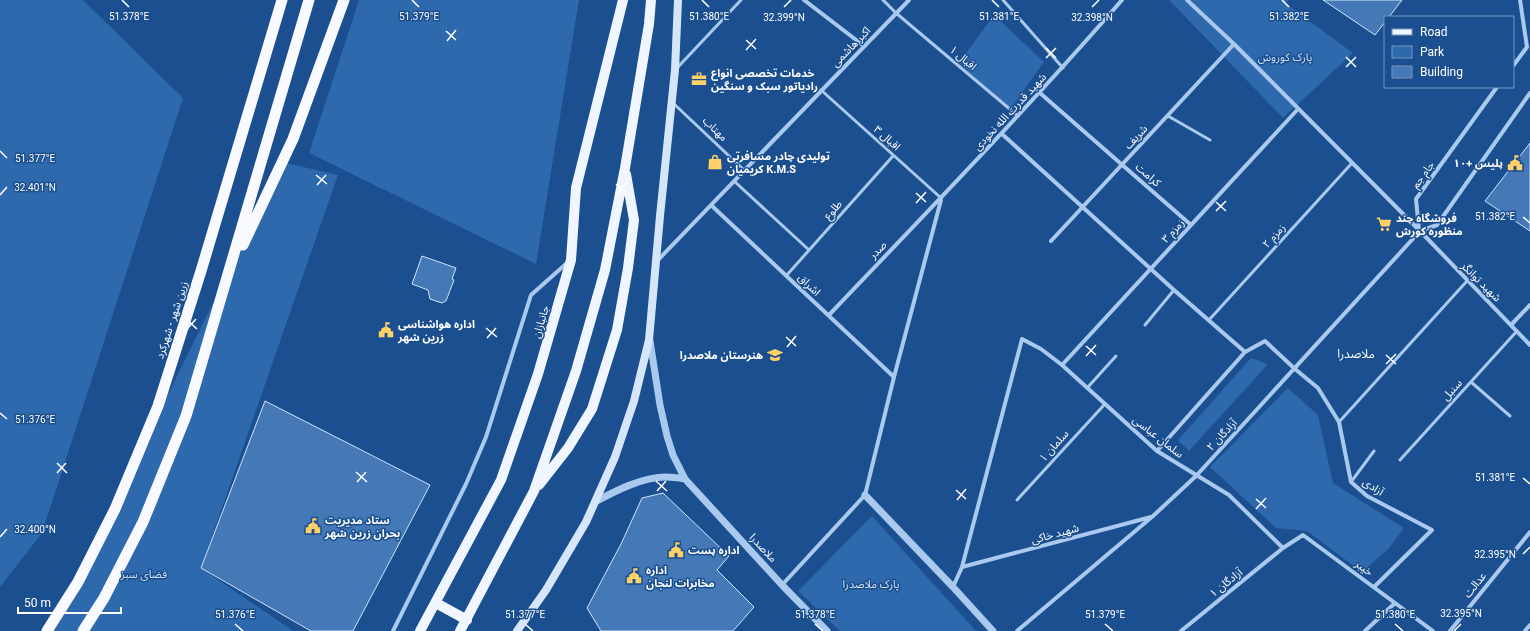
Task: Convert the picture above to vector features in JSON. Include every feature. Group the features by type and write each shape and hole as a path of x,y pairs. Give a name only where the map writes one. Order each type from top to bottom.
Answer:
{"highway":[{"path":"268,43 277,0"},
{"name":"زرین شهر - شهرکرد","path":"47,631 78,582 116,509 158,406 201,271 282,0"},
{"path":"83,631 104,598 144,522 186,416 309,0"},
{"path":"228,278 292,139 344,0"}],"main road":[{"path":"460,631 534,491 576,371 605,270 625,168 649,24 651,0"},
{"path":"517,631 546,590 586,522 615,457 634,401 649,340 675,70 678,0"},
{"name":"جانبازان","path":"420,631 500,480 538,374 571,260 576,188 622,1"},
{"path":"534,491 568,448 592,409 617,330 628,268 634,220 625,168"},
{"path":"436,603 467,620"}],"street":[{"path":"804,0 864,46"},
{"name":"اکبر هاشمی","path":"657,262 909,0"},
{"name":"شهید قدرت الله نخودی","path":"941,198 1063,68 1122,0"},
{"name":"شهید توانگر","path":"1187,0 1234,44 1420,231 1530,345"},
{"path":"1514,65 1528,46 1520,0"},
{"name":"شریف","path":"1051,241 1234,44"},
{"name":"جام جم","path":"1420,231 1416,199 1497,88"},
{"name":"کرامت","path":"1040,93 1191,225"},
{"path":"1420,231 1437,225 1530,93"},
{"name":"زمزم ۳","path":"1062,365 1298,109"},
{"path":"1002,134 1174,290 1246,352 1157,451"},
{"path":"782,585 865,495 941,198"},
{"name":"صدر","path":"829,315 941,198"},
{"name":"اشراق","path":"712,206 894,377"},
{"name":"آزادگان ۲","path":"1017,631 1153,516 1196,476 1420,231"},
{"path":"393,631 466,484 486,437 531,295 571,260"},
{"path":"1511,325 1530,306"},
{"name":"سلمان عباسی","path":"962,567 1022,339 1041,349 1062,365 1088,387 1104,405 1157,451 1228,495 1283,548"},
{"name":"ملاصدرا","path":"649,340 667,436 685,479 782,585 827,631"},
{"name":"آزادی","path":"1246,352 1265,341 1318,388 1339,422 1351,482 1367,496 1432,530 1374,587"},
{"path":"594,502 615,491 651,479 666,477 685,479"},
{"path":"865,495 993,631"},
{"name":"شهید خاکی","path":"962,567 1153,516"},
{"name":"عدالت","path":"1450,631 1530,532"},
{"name":"خیبر","path":"1283,548 1303,535 1433,631"},
{"name":"آزادگان ۱","path":"1181,631 1283,548"},
{"path":"953,587 962,567"},
{"path":"1364,631 1395,602"},
{"path":"1526,631 1530,625"}],"lane":[{"path":"675,70 741,0"},
{"name":"اقبال ۱","path":"883,0 896,13 1018,116"},
{"path":"1003,0 1063,68"},
{"name":"اقبال ۳","path":"821,90 941,198"},
{"name":"مهتاب","path":"672,101 745,171"},
{"path":"1168,116 1210,140"},
{"name":"طلوع","path":"786,276 893,156"},
{"name":"زمزم ۲","path":"1209,320 1352,163"},
{"path":"734,181 809,250"},
{"path":"1339,422 1467,281"},
{"path":"1145,325 1174,290"},
{"name":"سنبل","path":"1400,460 1516,331"},
{"path":"1088,387 1116,356"},
{"path":"1471,382 1510,416"},
{"name":"سلمان ۱","path":"1017,500 1104,405"},
{"path":"1351,482 1374,451"}],"green space":[{"path":"0,0 83,0 183,98 42,533 0,587"},
{"path":"359,0 579,0 536,264 309,153"},
{"name":"پارک کوروش","path":"1169,0 1288,0 1286,4 1353,53 1283,118"},
{"path":"994,15 1044,62 1010,110 959,63"},
{"name":"فضای سبز","path":"282,162 338,175 201,568 293,631 52,631"},
{"path":"1251,358 1268,364 1189,451 1178,440"},
{"path":"1288,388 1318,415 1333,483 1404,528 1389,548 1362,572 1307,531 1276,528 1210,467"},
{"name":"پارک ملاصدرا","path":"872,516 976,631 840,631 798,591"}],"building":[{"path":"1323,0 1402,0 1390,16 1384,16 1384,23 1375,35"},
{"path":"1530,143 1530,231 1485,201"},
{"path":"422,256 456,268 452,279 454,280 446,301 442,303 430,299 428,290 412,284"},
{"name":"ستاد مدیریت بحران زرین شهر","path":"265,401 430,485 353,631 311,631 201,568"},
{"path":"663,493 729,556 717,570 754,607 733,631 601,631 587,608 621,544 642,498"}],"place":[{"name":"خدمات تخصصی انواع رادیاتور سبک و سنگین","path":"699,79"},
{"name":"تولیدی چادر مسافرتی کریمیان K.M.S","path":"715,162"},
{"name":"پلیس +۱۰","path":"1515,163"},
{"name":"فروشگاه چند منظوره کورش","path":"1384,224"},
{"name":"اداره هواشناسی زرین شهر","path":"386,330"},
{"name":"هنرستان ملاصدرا","path":"775,355"},
{"name":"ستاد مدیریت بحران زرین شهر","path":"313,526"},
{"name":"اداره پست","path":"676,550"},
{"name":"اداره مخابرات لنجان","path":"634,576"}],"district":[{"name":"ملاصدرا","path":"1356,354"}]}
